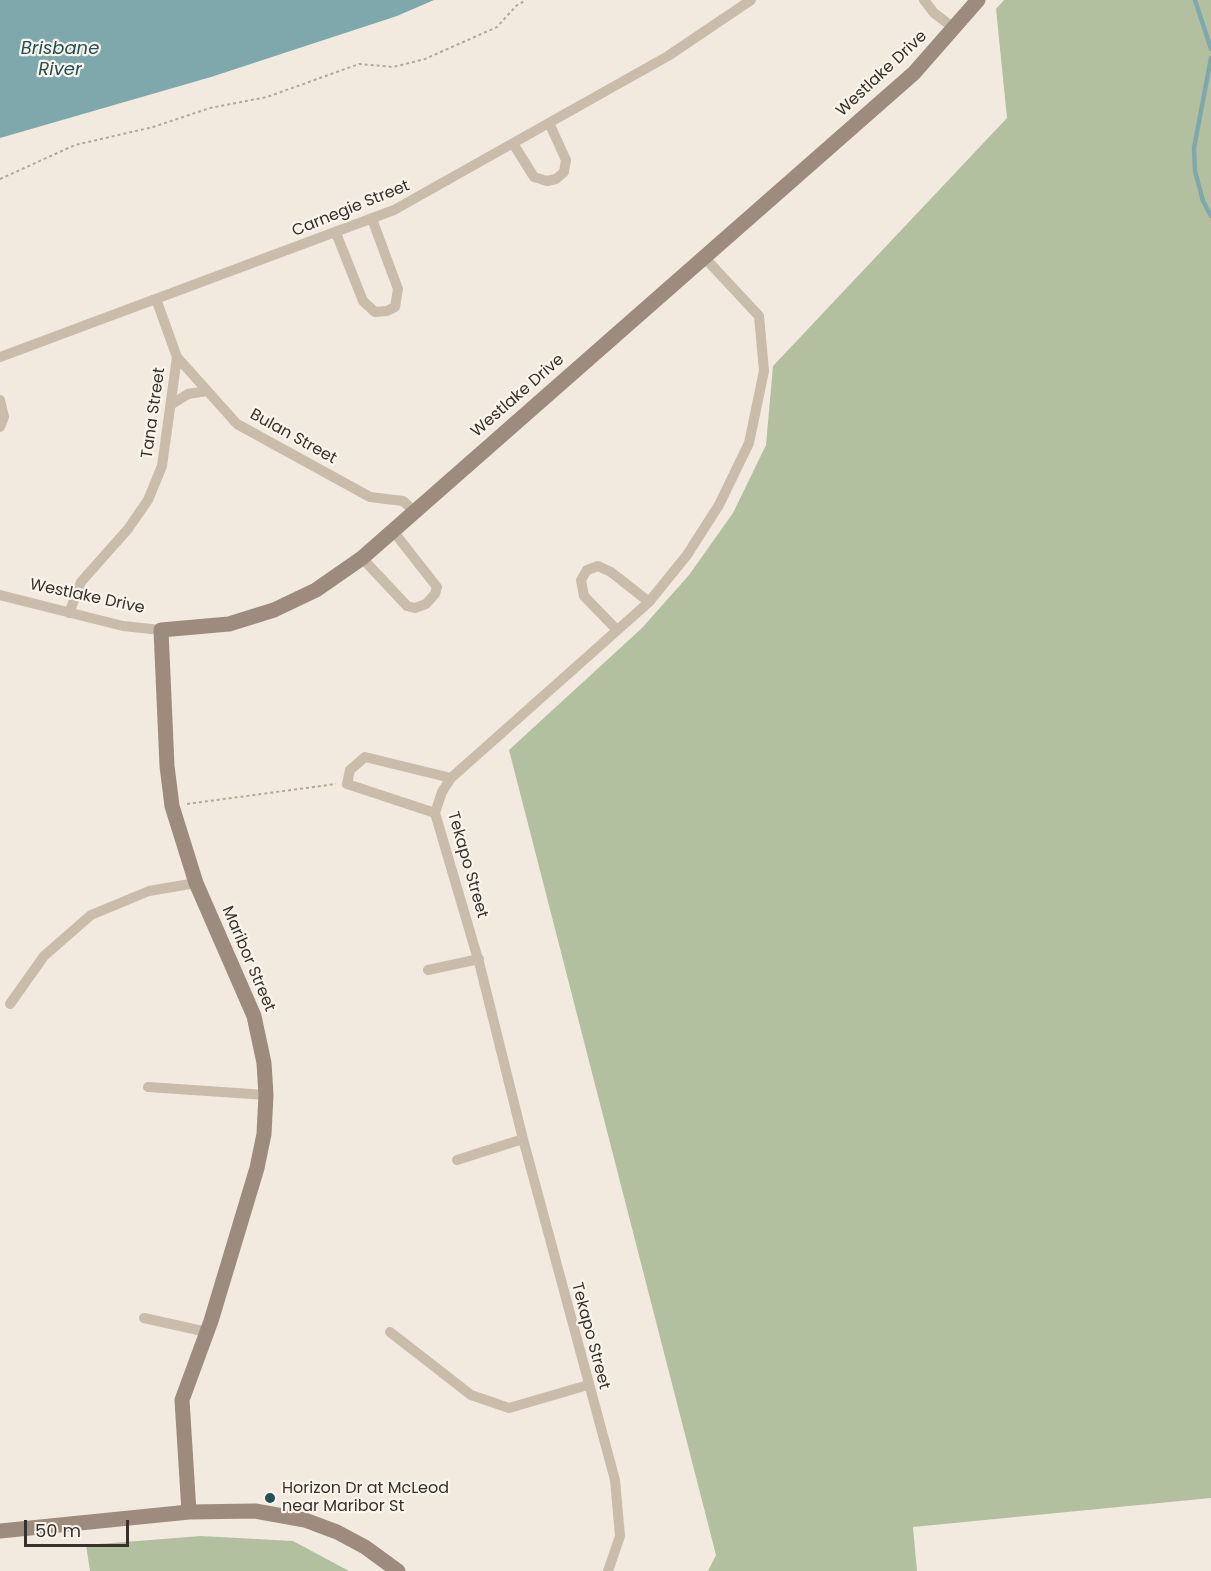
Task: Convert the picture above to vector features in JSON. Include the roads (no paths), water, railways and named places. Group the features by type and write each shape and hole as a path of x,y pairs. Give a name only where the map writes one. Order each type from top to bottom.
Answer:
{"street":[{"name":"Carnegie Street","path":"0,357 394,210 550,125 668,56 751,0"},
{"path":"924,0 934,13 955,29"},
{"name":"Westlake Drive","path":"0,595 123,626 161,630 229,624 274,610 316,590 362,558 914,73 955,29 978,0"},
{"path":"514,145 534,177 548,181 556,179 564,172 566,160 550,125"},
{"path":"336,233 363,302 375,312 387,311 395,307 398,289 372,219"},
{"name":"Tekapo Street","path":"608,1571 620,1536 615,1480 523,1139 478,959 435,813 442,792 451,778 649,602 687,555 719,505 749,443 764,371 759,316 704,257"},
{"name":"Tana Street","path":"69,614 81,582 128,529 148,500 162,466 177,357 156,299"},
{"name":"Bulan Street","path":"177,357 237,424 370,497 403,501 414,511"},
{"path":"171,404 188,394 207,391"},
{"path":"0,400 4,417 0,427"},
{"path":"362,558 407,606 416,608 426,604 435,594 437,587 393,531"},
{"path":"617,630 584,596 581,580 586,570 598,566 611,572 649,602"},
{"name":"Maribor Street","path":"161,630 167,766 172,806 196,883 254,1016 264,1063 266,1095 264,1134 257,1168 207,1332 182,1400 189,1512"},
{"path":"435,813 347,784 350,771 365,757 451,778"},
{"path":"10,1004 44,956 91,915 149,891 196,883"},
{"path":"428,970 478,959"},
{"path":"148,1087 266,1095"},
{"path":"457,1160 523,1139"},
{"path":"144,1318 207,1332"},
{"path":"390,1332 471,1395 509,1408 588,1385"},
{"path":"0,1531 189,1512 255,1511 304,1520 346,1537 398,1571"}],"water":[{"name":"Brisbane River","path":"0,0 434,0 397,16 211,77 0,138"}],"waterway":[{"path":"1195,0 1211,49"},
{"path":"1211,58 1194,148 1195,171 1203,201 1211,216"}],"place":[{"name":"Horizon Dr at McLeod near Maribor St","path":"270,1498"}]}
